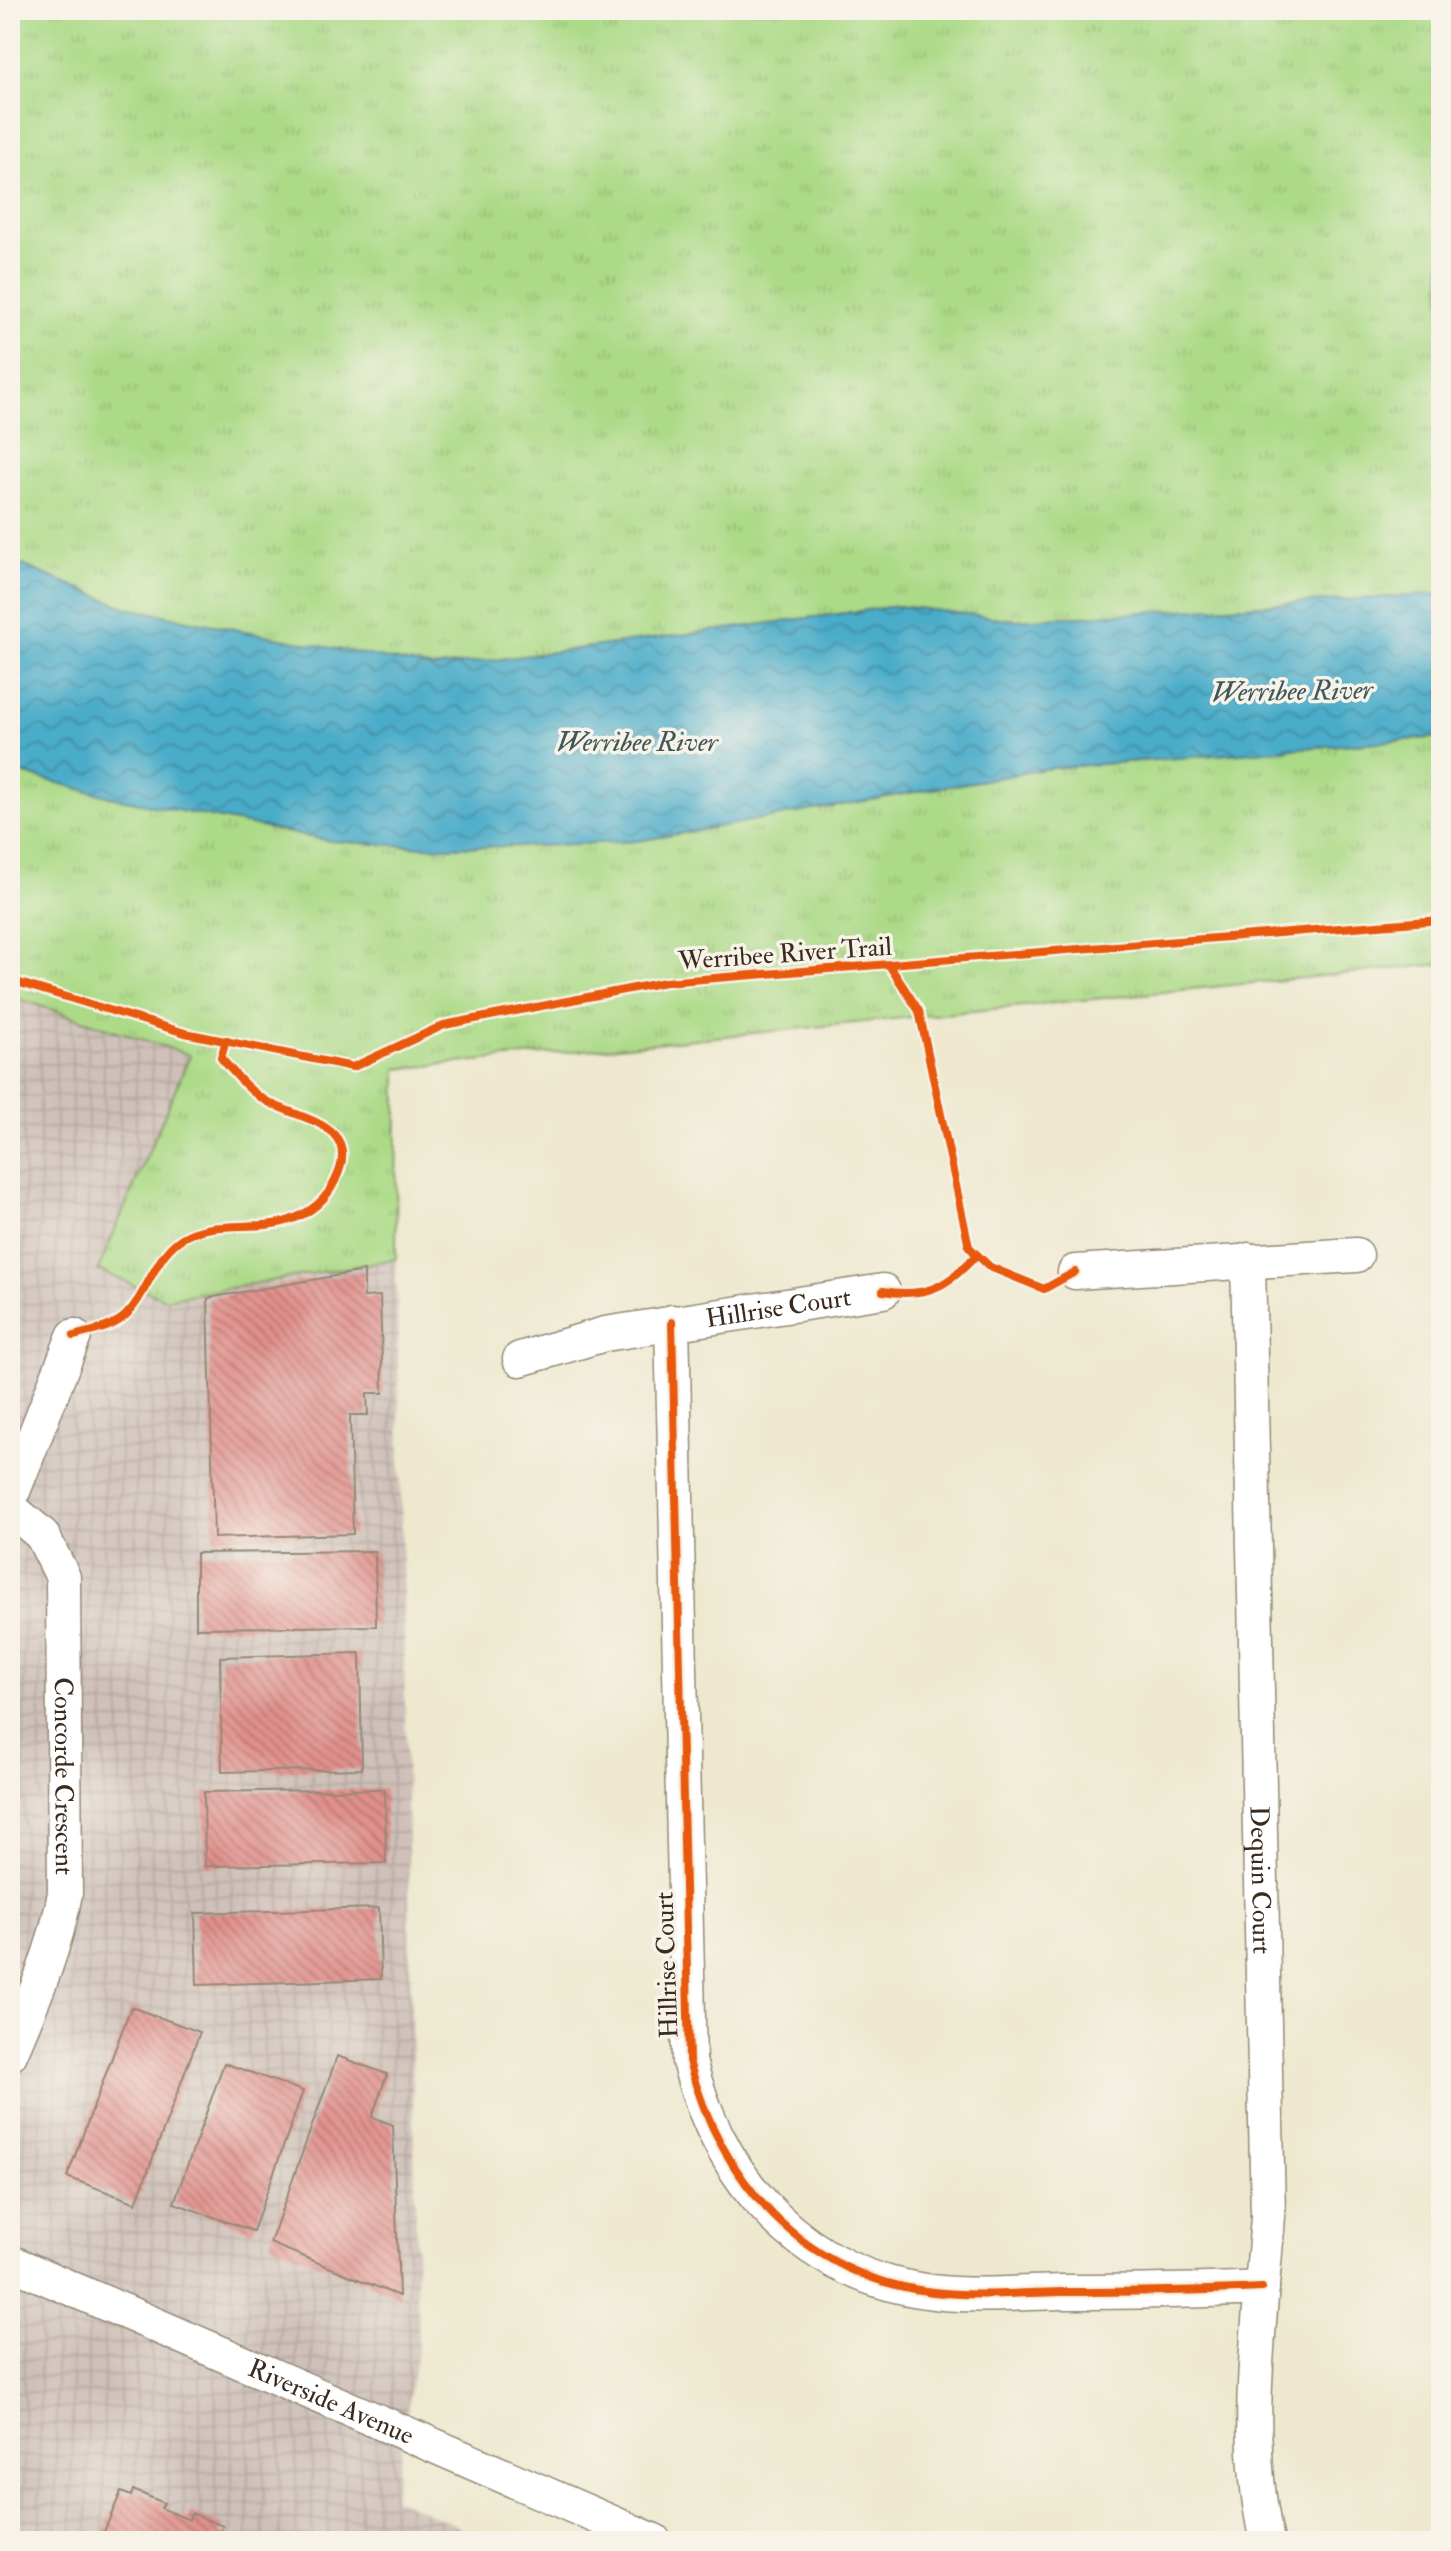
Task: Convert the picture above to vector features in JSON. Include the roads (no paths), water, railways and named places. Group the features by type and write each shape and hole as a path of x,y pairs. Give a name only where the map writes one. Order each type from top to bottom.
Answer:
{"street":[{"path":"1075,1272 1356,1255"},
{"name":"Dequin Court","path":"1248,1260 1268,2216 1254,2374 1257,2500 1267,2541"},
{"name":"Hillrise Court","path":"520,1359 605,1334 883,1291"},
{"name":"Hillrise Court","path":"672,1322 689,2061 706,2119 736,2174 764,2207 795,2235 840,2263 900,2286 973,2293 1262,2288"},
{"path":"10,1499 74,1336"},
{"name":"Concorde Crescent","path":"10,1508 42,1535 63,1577 65,1893 58,1935 47,1969 10,2054"},
{"name":"Riverside Avenue","path":"10,2262 654,2541"},
{"name":"Dequin Court","path":"1249,2541 1257,2500"}],"water":[{"name":"Werribee River","path":"10,560 127,608 433,668 898,606 1016,620 1441,594 1441,737 1051,768 638,841 427,847 330,841 111,797 25,774 10,764"}]}
